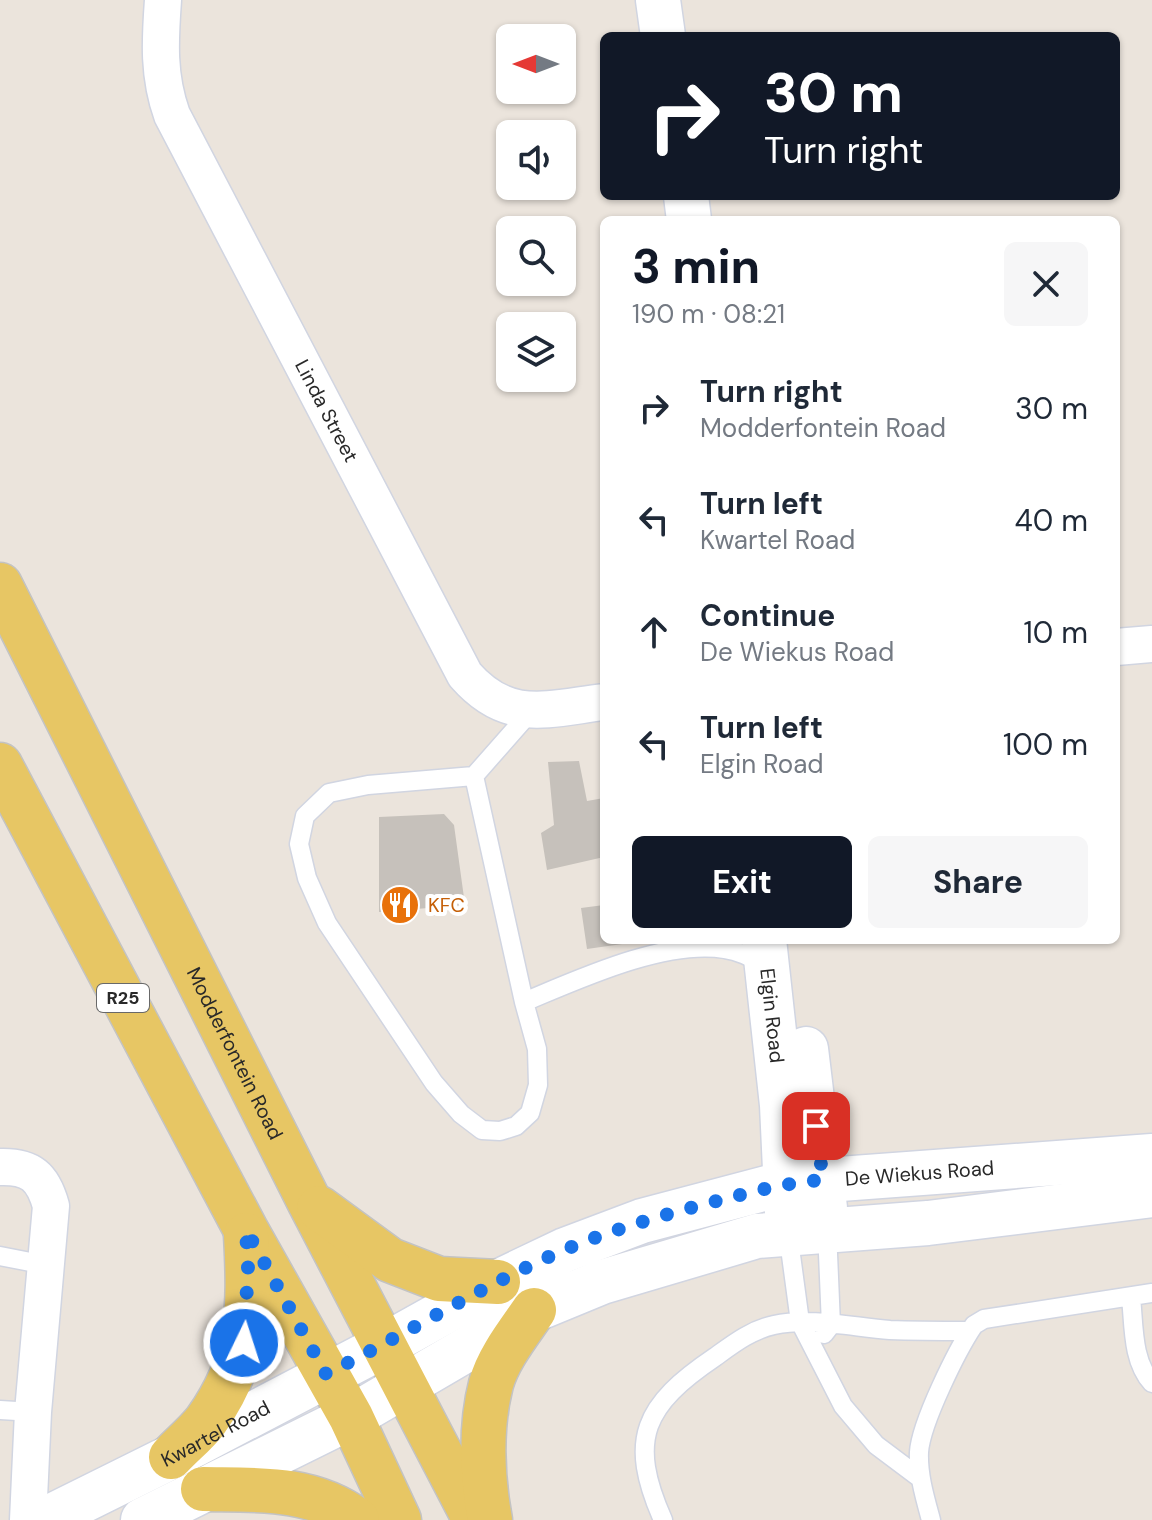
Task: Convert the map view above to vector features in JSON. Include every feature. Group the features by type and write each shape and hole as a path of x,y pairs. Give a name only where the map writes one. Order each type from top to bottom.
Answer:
{"main road":[{"name":"Modderfontein Road","path":"0,585 310,1203 475,1520"},
{"name":"R25","path":"0,765 246,1230 351,1417 399,1520"},
{"path":"310,1203 390,1260 439,1279 498,1282"},
{"path":"171,1457 204,1423 235,1371 244,1343 248,1268 246,1230"},
{"path":"490,1520 484,1462 491,1382 534,1310"},
{"path":"203,1489 303,1493 331,1504 357,1520"}],"street":[{"name":"Linda Street","path":"163,0 160,66 163,90 179,129 465,675 480,693 503,706 532,710 600,702"},
{"path":"635,0 639,32"},
{"path":"658,0 662,32"},
{"path":"1120,647 1152,644"},
{"name":"Elgin Road","path":"774,949 782,1105 804,1182 807,1231"},
{"name":"De Wiekus Road","path":"385,1345 498,1282 565,1250 642,1221 804,1182 1152,1156"},
{"path":"0,1167 11,1166 31,1172 46,1187 51,1206 46,1265 17,1411 28,1520"},
{"path":"143,1520 351,1417 534,1310 602,1282 679,1257 757,1236 928,1223 1152,1195"},
{"name":"Kwartel Road","path":"44,1520 385,1345"}],"lane":[{"path":"474,776 537,1049 538,1085 530,1113 516,1126 500,1131 482,1130 461,1114 434,1083 327,923 304,867 299,844 305,816 329,793 368,785 474,776 532,710"},
{"path":"524,1002 623,953 705,947 744,954 774,949"},
{"path":"807,1231 800,1322 843,1406 876,1445 920,1478"},
{"path":"807,1231 831,1325"},
{"path":"0,1256 46,1265"},
{"path":"931,1520 920,1478 919,1450 927,1420 974,1325 984,1319 1152,1293"},
{"path":"1131,1297 1138,1361 1152,1383"},
{"path":"663,1520 648,1488 644,1459 646,1429 663,1399 690,1374 750,1333 773,1325 800,1322 890,1330 969,1331"},
{"path":"813,1350 831,1325"}],"building":[{"path":"579,761 587,801 600,799 600,858 547,870 541,833 554,825 548,762"},
{"path":"444,814 454,825 465,905 379,912 379,817"},
{"path":"600,906 600,944 622,944 587,949 581,908"}],"place":[{"name":"KFC","path":"400,905"}],"route":[{"path":"244,1343 248,1268 246,1230 326,1374 498,1282 565,1250 666,1214 786,1183 823,1180 816,1126"}]}
